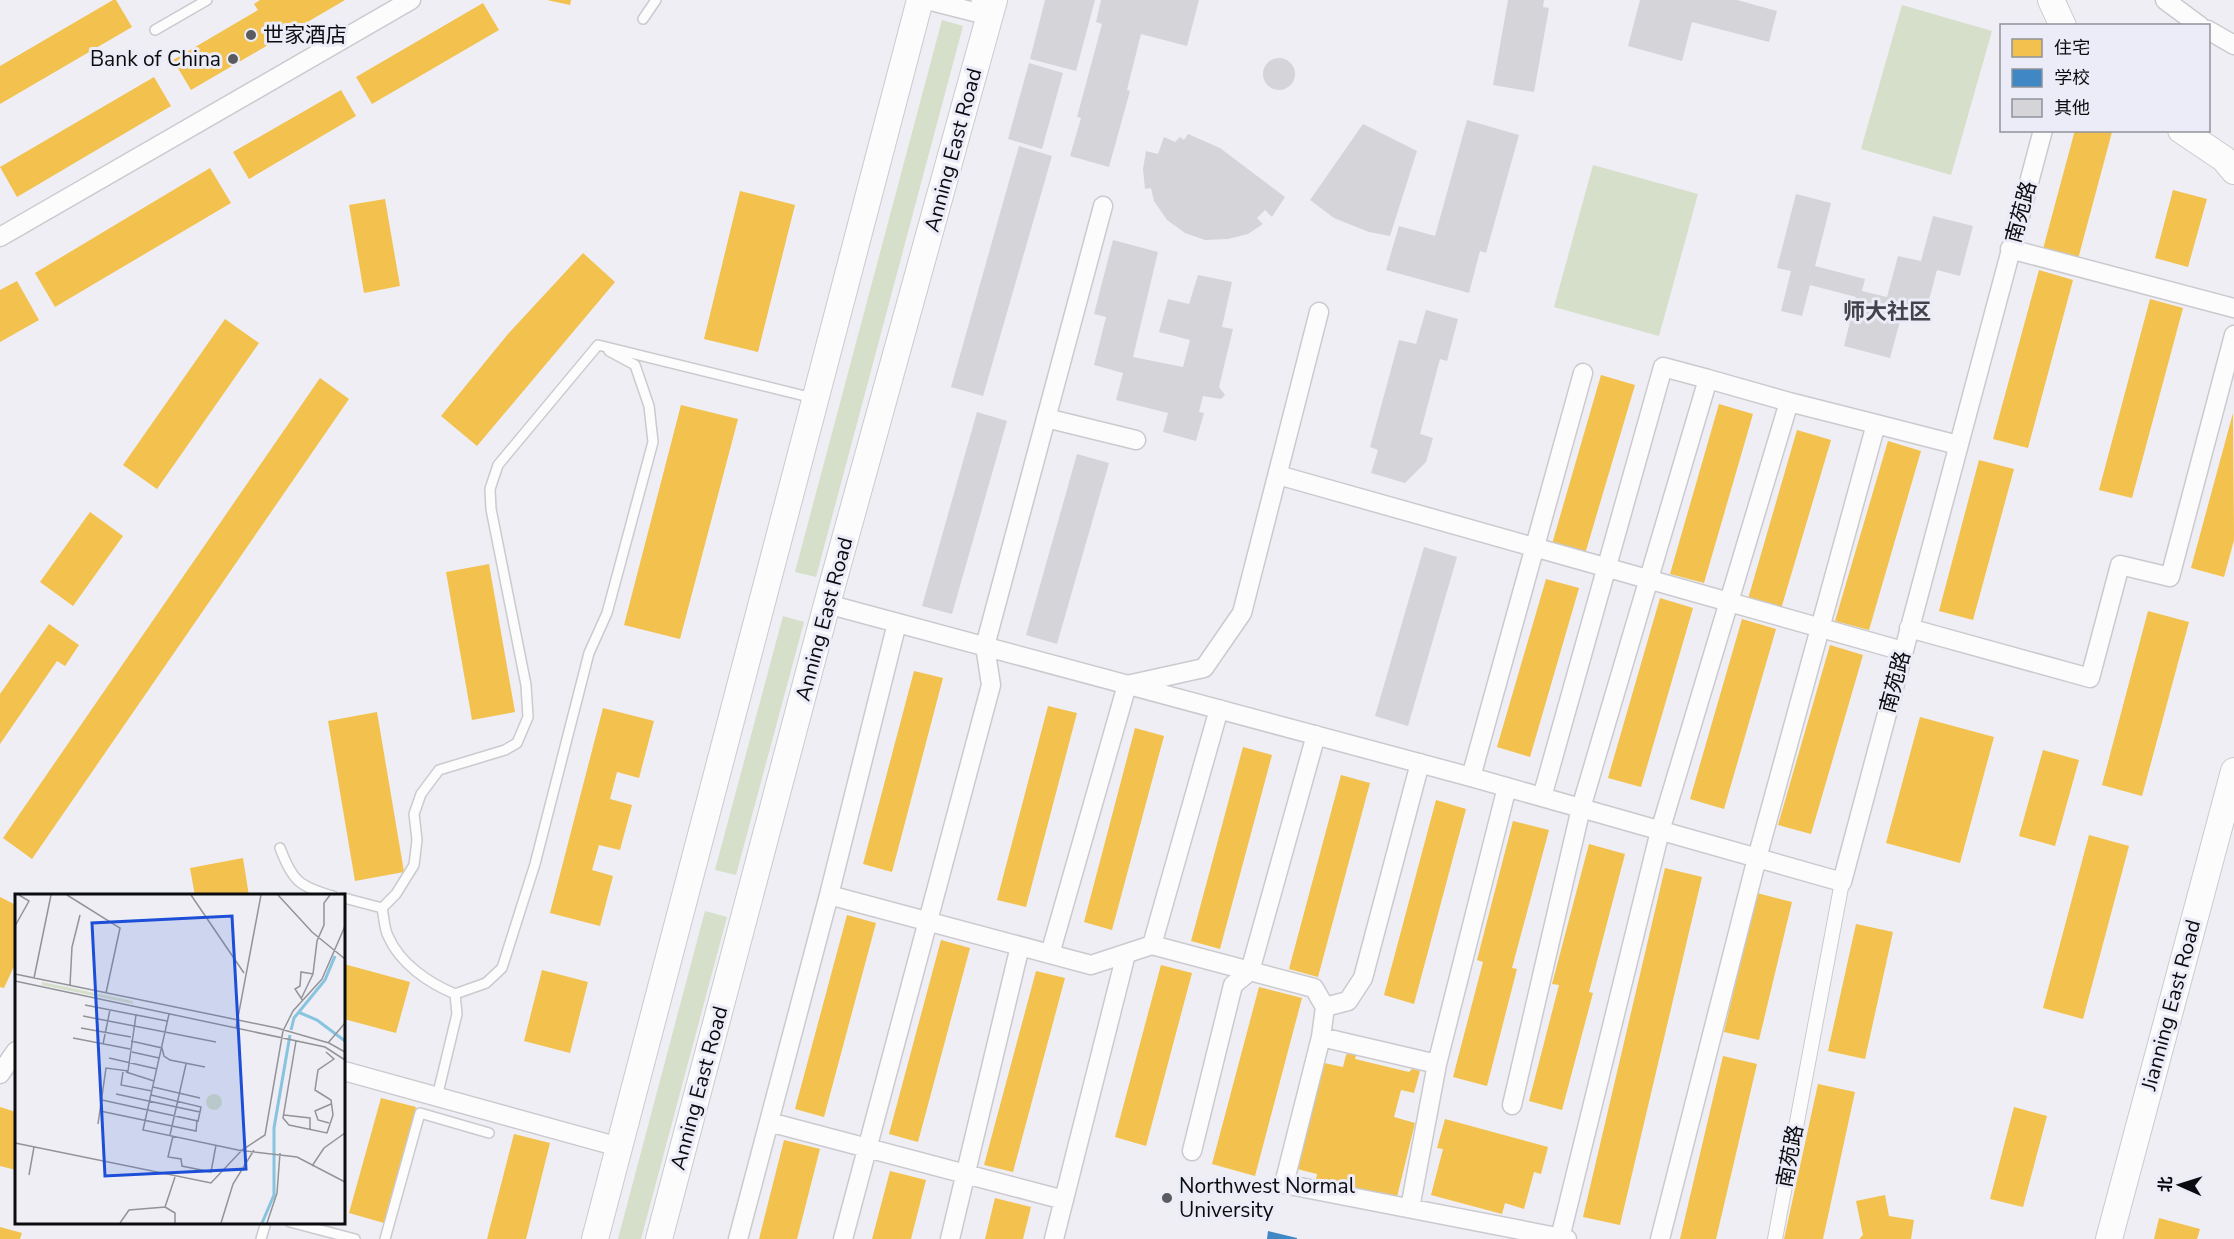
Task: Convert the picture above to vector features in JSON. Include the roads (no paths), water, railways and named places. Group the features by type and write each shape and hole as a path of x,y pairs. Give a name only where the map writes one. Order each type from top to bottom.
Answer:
{"main road":[{"path":"595,1239 920,0"},
{"path":"2051,0 2062,19"},
{"name":"Anning East Road","path":"659,1239 986,5"},
{"path":"2184,132 2224,159 2234,171"},
{"name":"Jianning East Road","path":"2109,1239 2234,771"}],"street":[{"path":"0,237 411,0"},
{"path":"927,0 986,5"},
{"path":"2165,0 2197,24"},
{"path":"2210,31 2234,45"},
{"name":"南苑路","path":"1775,1239 1842,882 2042,132"},
{"path":"843,1239 991,685 985,646 1103,206"},
{"path":"2010,249 2234,308"},
{"path":"1126,684 1204,668 1242,613 1319,312"},
{"path":"1909,628 2090,678 2120,565 2170,577 2234,335"},
{"path":"1542,797 1663,367 1958,445"},
{"path":"1471,777 1583,373"},
{"path":"1512,1105 1581,808 1708,379"},
{"path":"829,895 1091,965 1152,945 1314,988 1325,1007 1321,1037 1284,1184 1564,1238 1660,831 1789,402"},
{"path":"1046,418 1136,440"},
{"path":"1660,1239 1757,858 1876,424"},
{"path":"1278,475 1903,651"},
{"path":"827,604 1471,777 1842,882"},
{"path":"738,1239 829,895 897,623"},
{"path":"1050,954 1126,684"},
{"path":"1152,945 1219,709"},
{"path":"1192,1151 1233,986 1250,971 1316,735"},
{"path":"1325,1007 1348,1001 1363,978 1420,764"},
{"path":"1410,1208 1437,1064 1507,787"},
{"path":"950,1239 1020,946"},
{"path":"1054,1239 1126,954"},
{"path":"1321,1037 1437,1064"},
{"path":"0,1074 15,1052"},
{"path":"345,1071 619,1147"},
{"path":"769,1122 1064,1200"}],"lane":[{"path":"155,30 207,0"},
{"path":"643,19 656,0"},
{"path":"598,345 815,398"},
{"path":"382,908 396,894 414,865 417,840 414,814 421,794 439,770 505,750 517,743 528,717 526,685 491,509 490,489 498,465 598,345"},
{"path":"382,908 387,936 408,964 433,984 455,994 486,983 502,968 535,864 589,653 607,613 653,442 649,406 635,365 598,345"},
{"path":"280,848 288,868 306,889 325,894"},
{"path":"345,898 382,908"},
{"path":"437,1097 457,1014 455,994"},
{"path":"385,1239 420,1113 489,1133"},
{"path":"261,1239 265,1224"},
{"path":"298,1224 354,1239"}],"place":[{"name":"世家酒店","path":"251,35"},
{"name":"Bank of China","path":"233,59"},
{"name":"Northwest Normal University","path":"1167,1198"}],"district":[{"name":"师大社区","path":"1887,312"}]}
